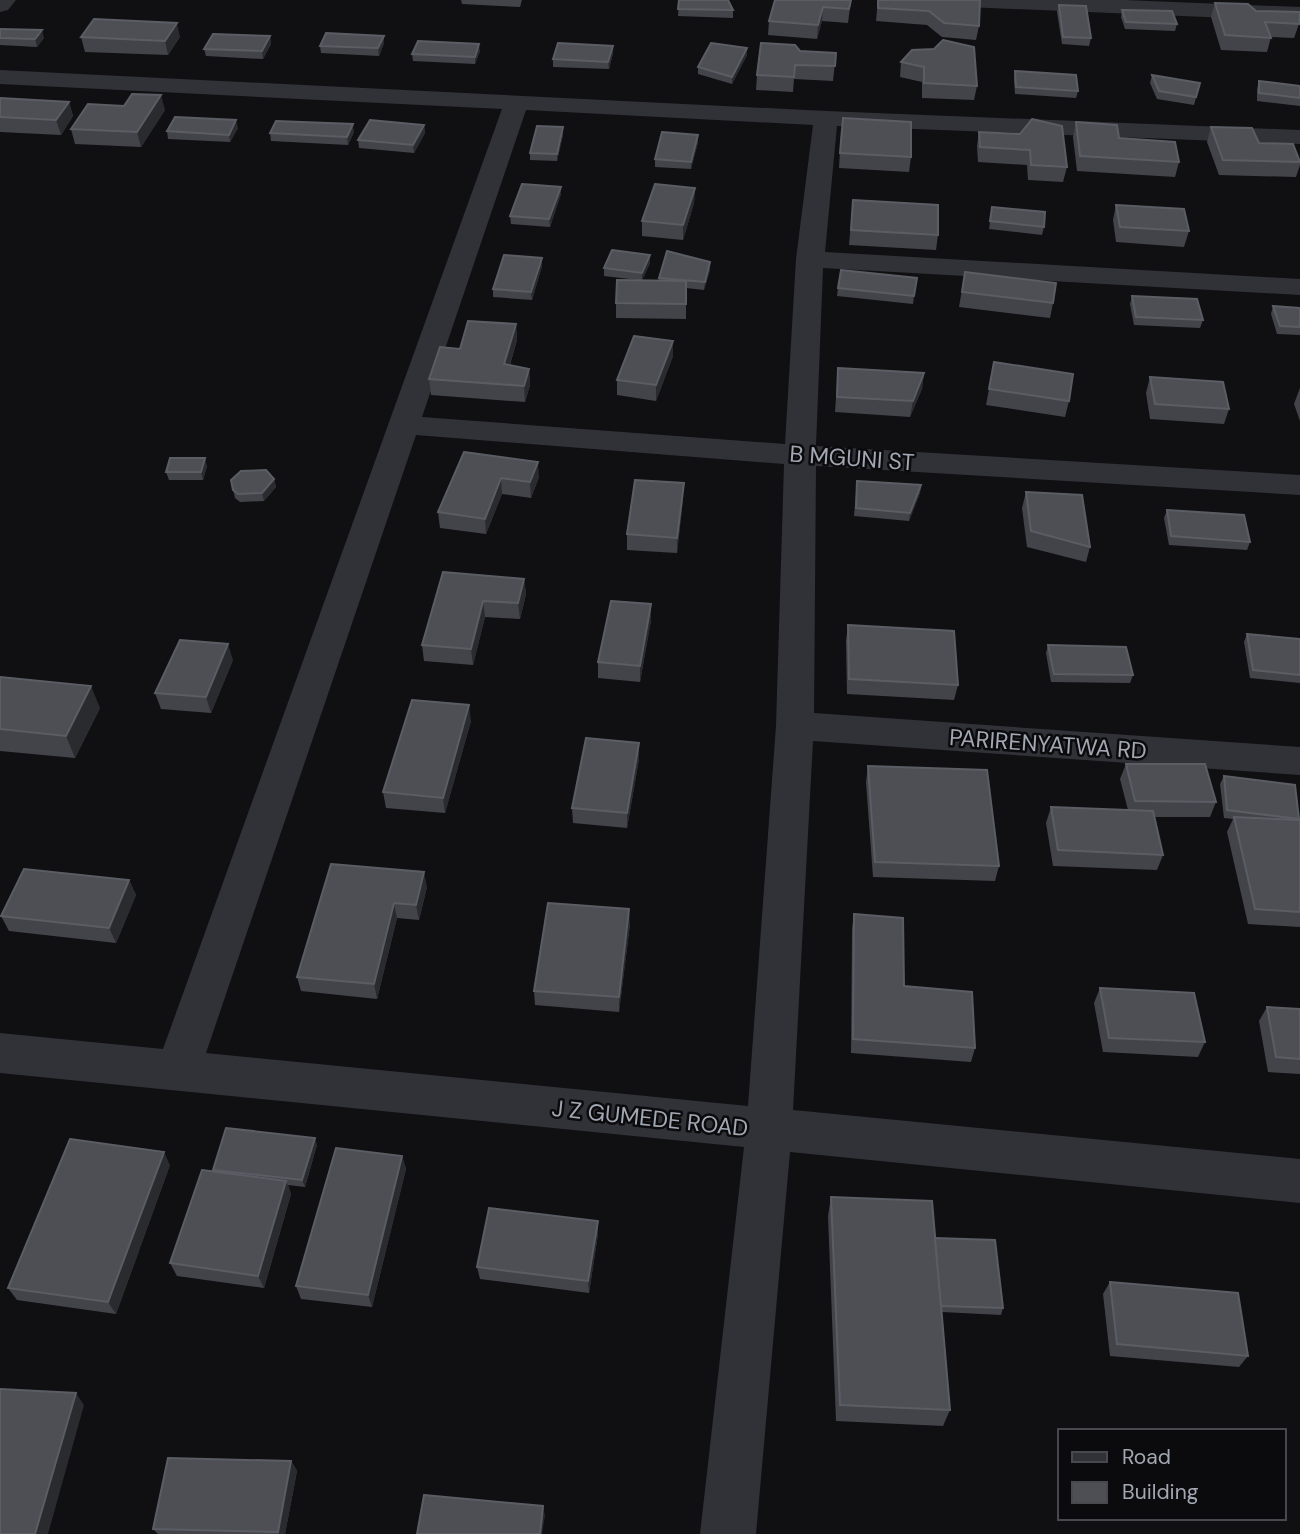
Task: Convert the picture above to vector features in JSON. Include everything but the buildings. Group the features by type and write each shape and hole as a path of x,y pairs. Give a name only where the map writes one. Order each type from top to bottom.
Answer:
{"street":[{"path":"0,5 5,0"},
{"path":"966,0 1300,14"},
{"path":"0,77 516,104 1300,137"},
{"path":"178,1070 516,104"},
{"path":"728,1534 769,1129 795,726 800,455 810,259 826,118"},
{"path":"810,259 1300,287"},
{"name":"B MGUNI ST","path":"404,425 800,455 1300,485"},
{"name":"PARIRENYATWA RD","path":"795,726 1300,761"},
{"name":"J Z GUMEDE ROAD","path":"0,1053 1300,1181"}]}
